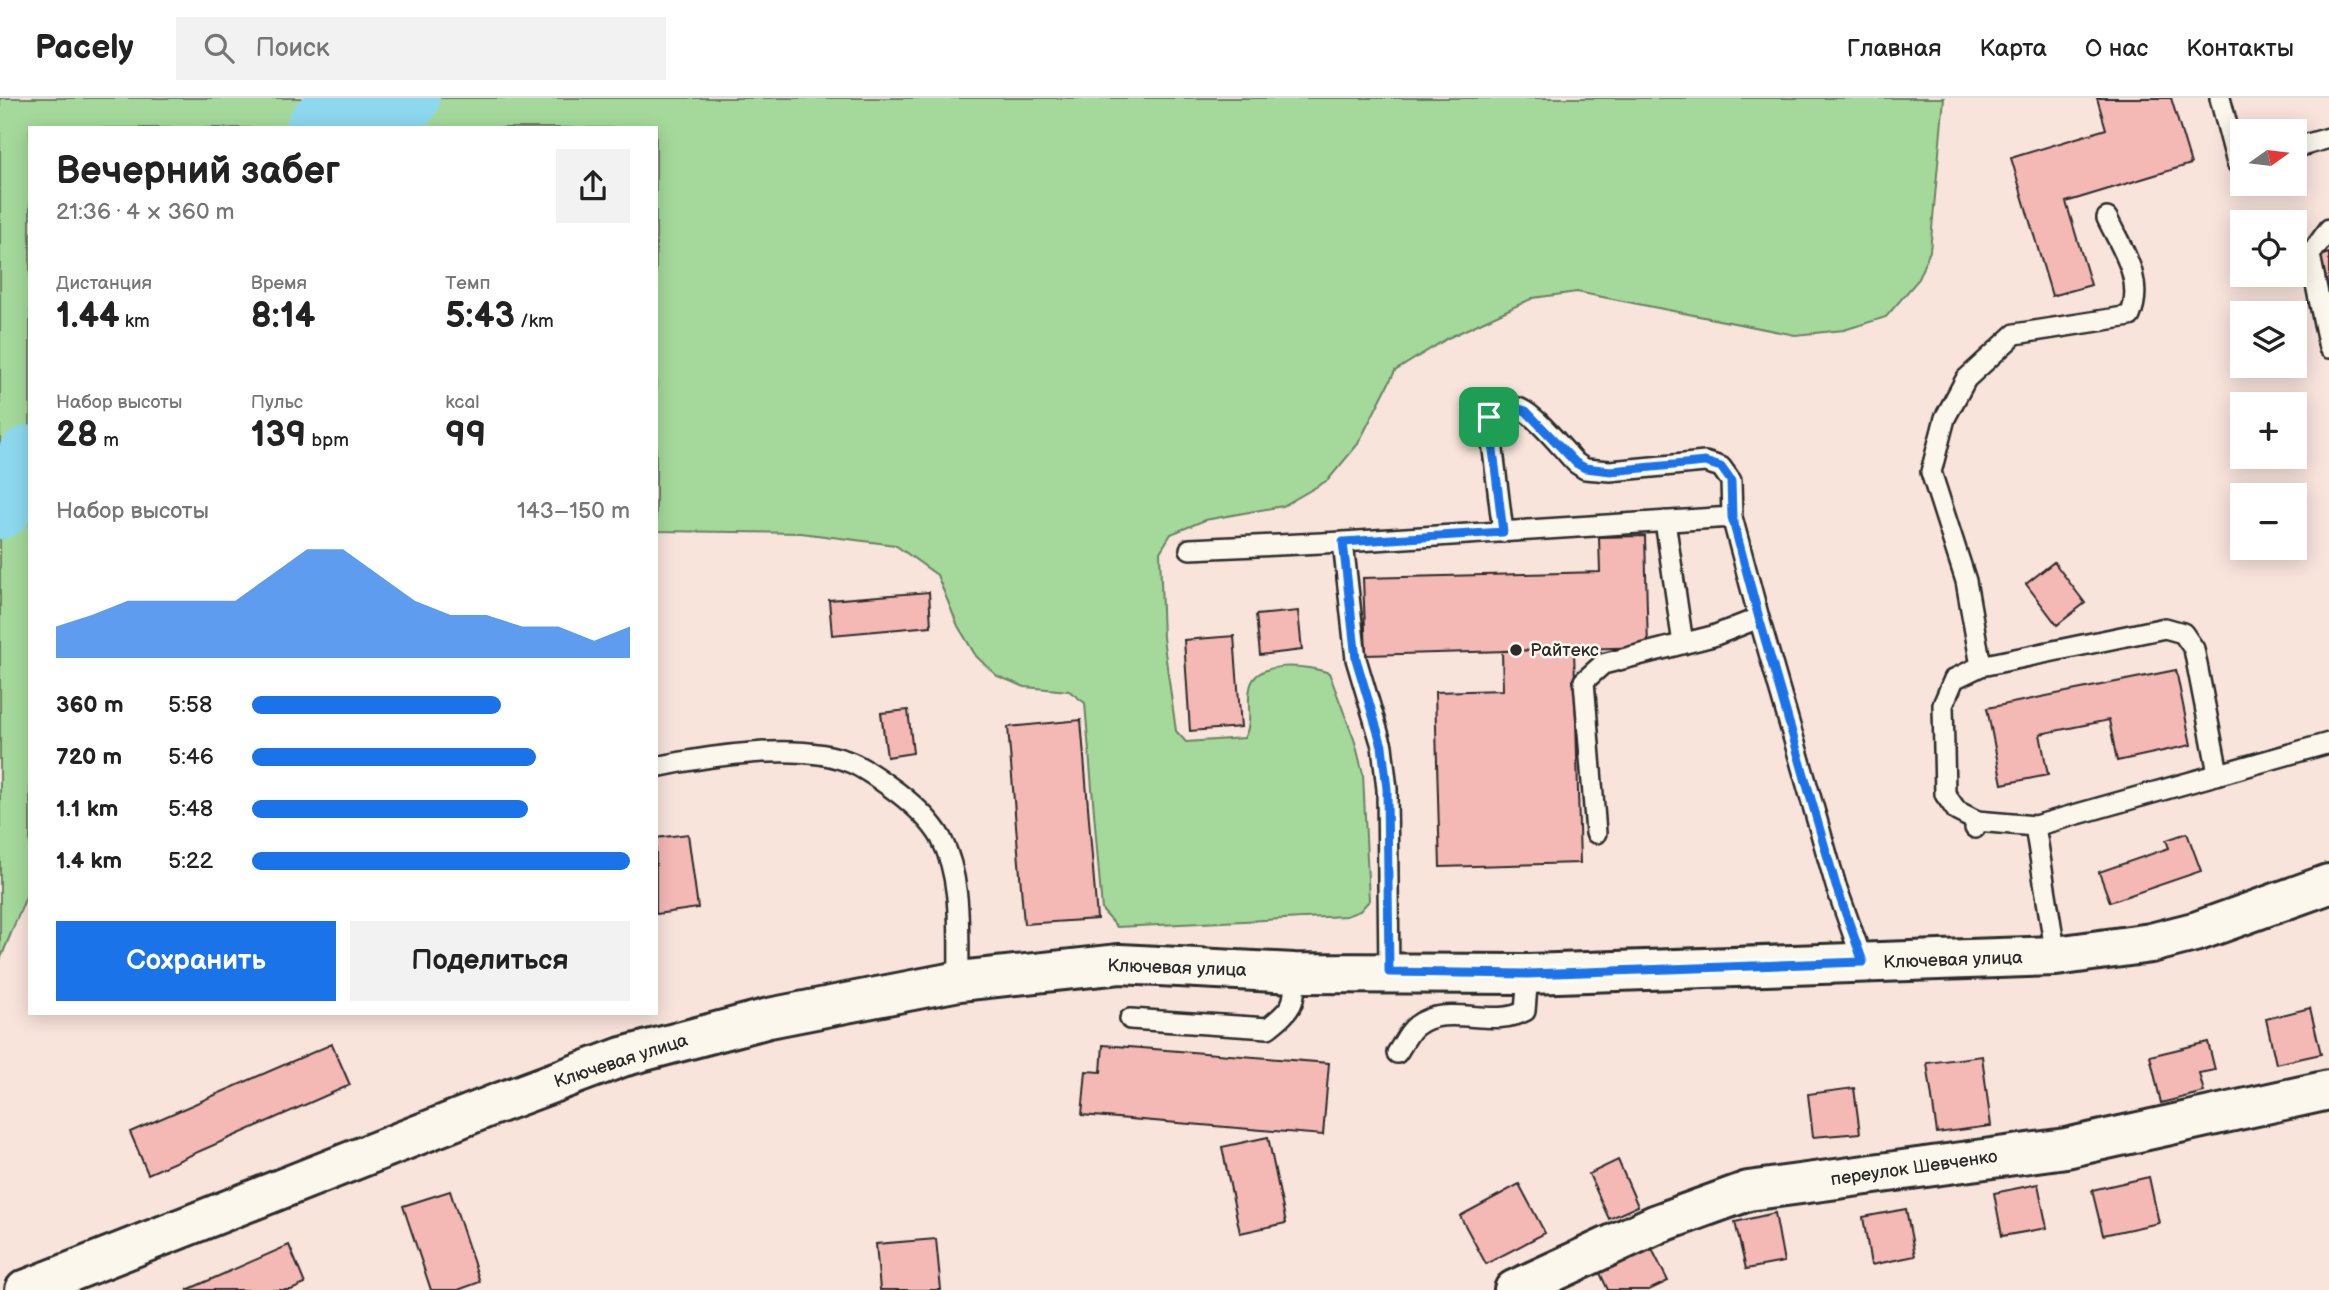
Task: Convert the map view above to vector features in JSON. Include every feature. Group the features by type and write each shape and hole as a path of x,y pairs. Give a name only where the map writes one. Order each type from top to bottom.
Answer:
{"street":[{"name":"Ключевая улица","path":"24,1290 622,1057 769,1018 959,981 1120,964 1294,972 1528,974 2056,956 2151,943 2198,931 2329,884"},
{"name":"переулок Шевченко","path":"1514,1290 1657,1224 1748,1191 2066,1148 2329,1090"}],"lane":[{"path":"2220,98 2230,136"},
{"path":"2307,144 2329,138"},
{"path":"1981,666 1966,581 1931,472 1945,418 1966,379 2015,334 2130,316 2135,303 2134,274 2107,218"},
{"path":"2329,229 2310,255 2329,348"},
{"path":"1503,532 1489,417 1499,410 1513,407 1526,411 1576,463 1585,468 1611,471 1705,462 1721,467 1731,481 1732,517 1759,618 1836,886 1863,962"},
{"path":"1190,550 1732,517"},
{"path":"1665,521 1683,644"},
{"path":"1343,542 1356,659 1382,746 1387,789 1389,972"},
{"path":"1596,833 1584,681 1603,664 1713,636 1759,618"},
{"path":"2218,773 2194,649 2183,633 2165,628 1981,666 1954,679 1943,705 1945,794 1957,811 1976,825 2035,826 2329,743"},
{"path":"658,767 703,757 815,753 851,763 887,784 917,807 941,839 956,886 959,981"},
{"path":"2035,826 2056,956"},
{"path":"1130,1019 1268,1028 1288,1012 1296,999 1294,972"},
{"path":"1397,1053 1415,1027 1432,1016 1502,1018 1525,1011 1528,974"}],"green space":[{"path":"0,98 1944,98 1930,251 1917,281 1886,317 1844,330 1795,335 1577,292 1533,298 1448,338 1395,371 1358,444 1328,480 1283,506 1205,520 1171,534 1160,552 1163,638 1176,731 1186,742 1244,738 1249,726 1250,688 1254,679 1262,672 1272,668 1297,667 1329,673 1355,742 1363,774 1369,901 1360,911 1346,916 1117,927 1102,910 1085,703 1069,691 1025,687 997,676 976,656 958,626 937,575 895,545 801,533 658,531 658,126 28,126 28,892 0,960"}],"building":[{"path":"2097,98 2171,98 2191,164 2066,202 2091,285 2052,296 2011,158 2106,129"},
{"path":"2329,253 2329,298 2319,256"},
{"path":"1645,536 1648,647 1366,655 1363,578 1600,572 1599,537"},
{"path":"2054,562 2085,603 2057,625 2026,584"},
{"path":"929,592 931,626 832,635 829,600"},
{"path":"1298,611 1302,650 1260,655 1256,615"},
{"path":"1234,636 1241,727 1190,731 1184,640"},
{"path":"1574,649 1580,863 1440,867 1435,692 1503,690 1502,651"},
{"path":"2176,670 2191,745 2117,761 2109,720 2040,734 2048,775 2002,784 1987,708"},
{"path":"908,710 913,753 887,757 881,713"},
{"path":"1081,720 1097,919 1024,924 1008,727"},
{"path":"2187,833 2201,871 2110,902 2099,872 2169,848 2166,840"},
{"path":"688,834 698,908 658,914 658,838"},
{"path":"2310,1008 2321,1054 2276,1064 2266,1019"},
{"path":"2208,1042 2215,1070 2199,1073 2204,1092 2161,1103 2150,1056"},
{"path":"332,1044 350,1085 148,1174 130,1132"},
{"path":"1103,1045 1329,1063 1323,1135 1082,1115 1086,1071 1101,1072"},
{"path":"1982,1056 1991,1126 1937,1133 1927,1063"},
{"path":"1854,1088 1860,1133 1813,1137 1808,1094"},
{"path":"1268,1137 1286,1223 1240,1233 1222,1147"},
{"path":"1618,1160 1638,1206 1609,1219 1589,1174"},
{"path":"2149,1177 2159,1223 2103,1235 2092,1190"},
{"path":"1519,1184 1545,1233 1486,1264 1460,1216"},
{"path":"2038,1184 2047,1228 2002,1236 1994,1193"},
{"path":"450,1191 480,1282 458,1290 431,1290 403,1206"},
{"path":"1906,1209 1915,1256 1871,1265 1863,1217"},
{"path":"1775,1213 1784,1262 1746,1269 1735,1222"},
{"path":"936,1239 941,1290 880,1290 876,1244"},
{"path":"1649,1243 1668,1281 1649,1290 1608,1290 1598,1269"},
{"path":"289,1245 305,1284 291,1290 187,1290"}],"waterway":[{"path":"320,126 407,98"},
{"path":"0,506 28,461"}],"place":[{"name":"Райтекс","path":"1516,650"}],"route":[{"path":"1513,407 1526,411 1576,463 1585,468 1611,471 1705,462 1721,467 1731,481 1732,517 1759,618 1836,886 1863,962 1528,974 1389,972 1387,789 1377,725 1356,659 1343,542 1503,532 1489,417 1499,410 1513,407"}]}
